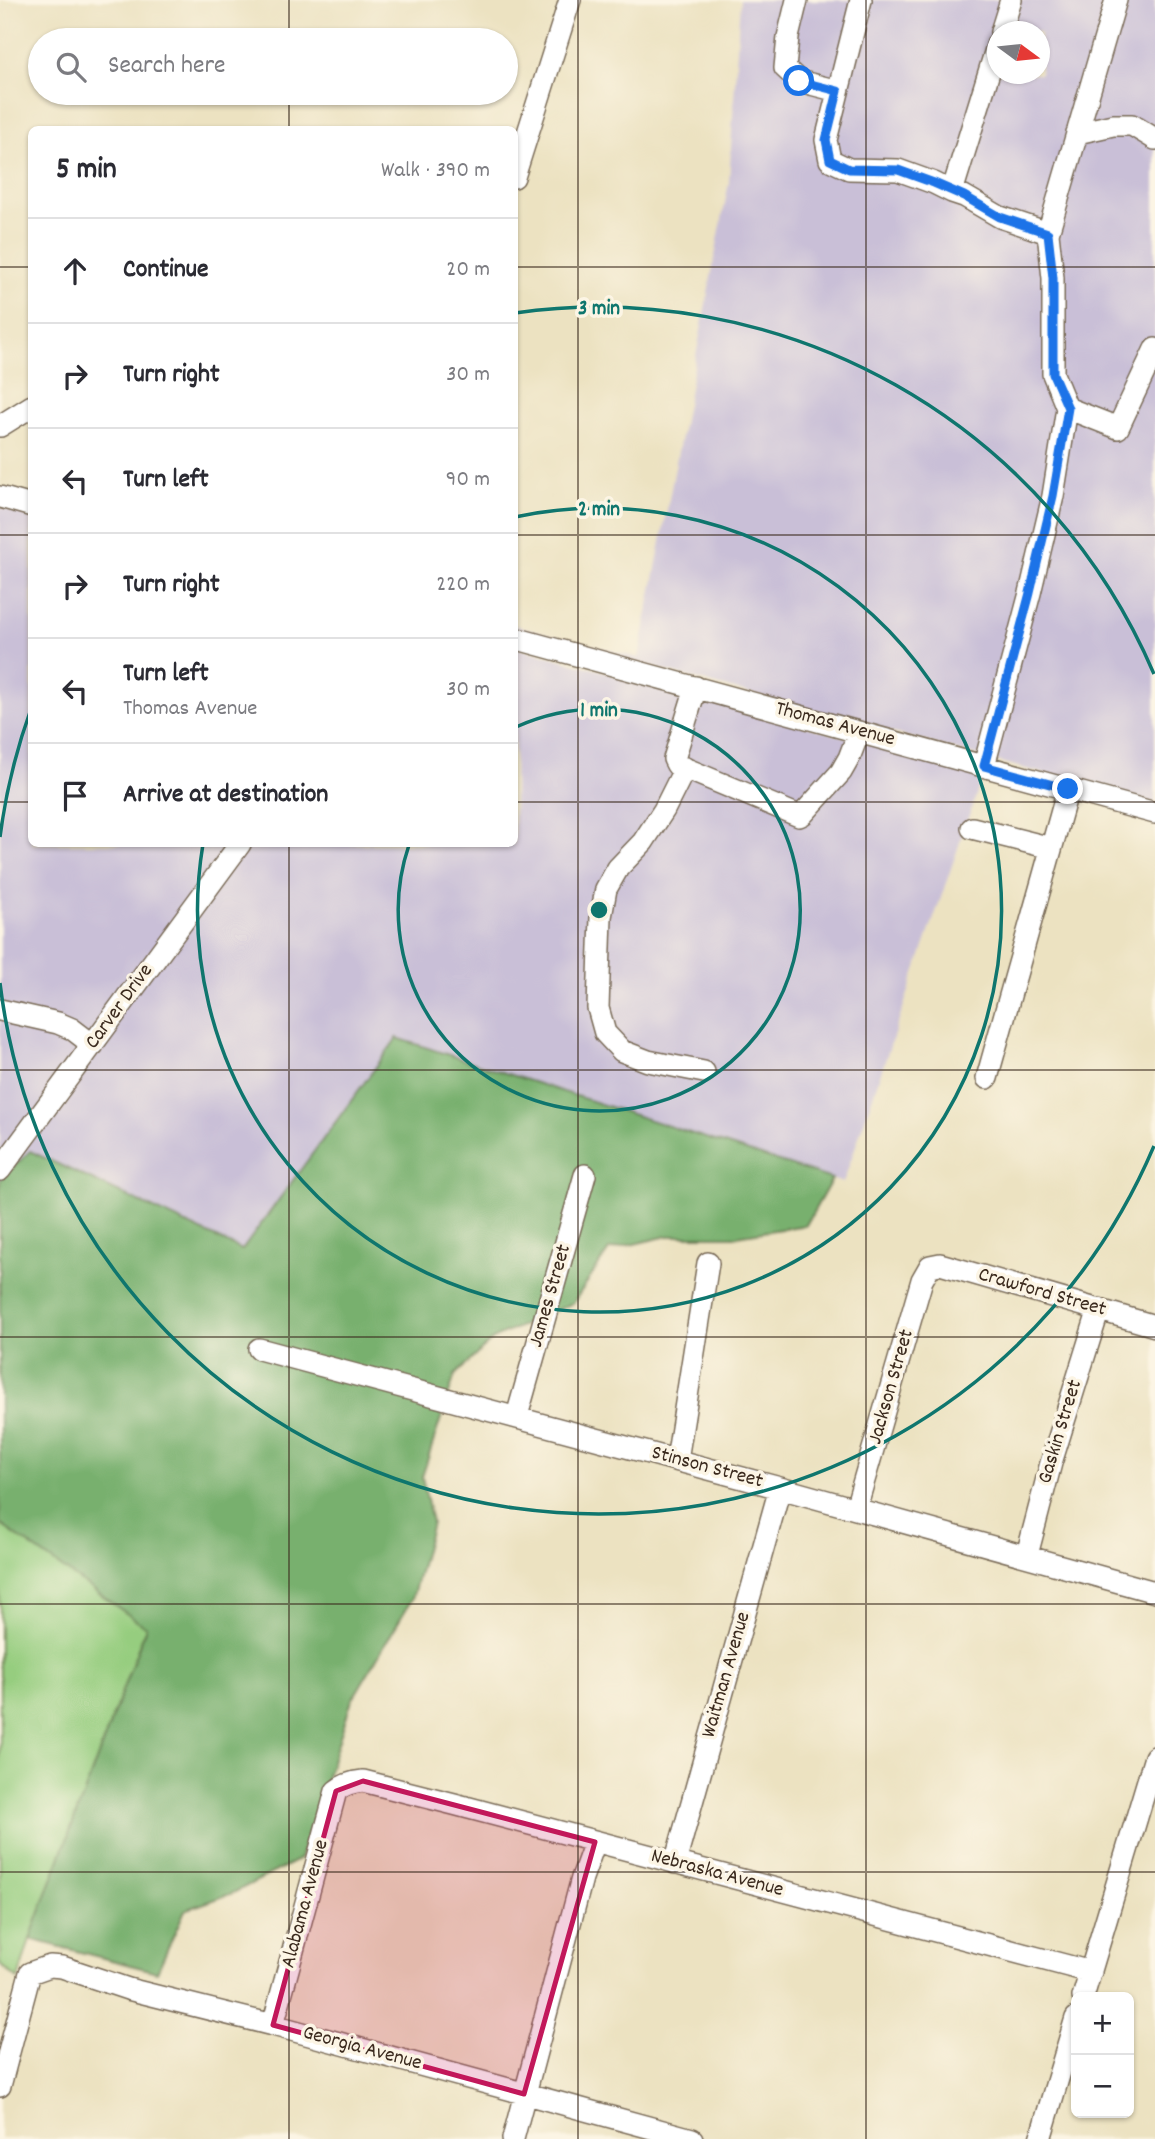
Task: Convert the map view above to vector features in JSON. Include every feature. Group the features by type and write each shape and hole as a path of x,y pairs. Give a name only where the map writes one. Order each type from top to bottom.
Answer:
{"street":[{"path":"518,165 569,0"},
{"path":"797,0 788,37 785,68 799,81 838,91"},
{"path":"860,0 826,140 830,160 849,169 898,170 964,196 1000,217 1048,233"},
{"path":"1004,21 1011,0"},
{"path":"984,766 1048,520 1068,408 1053,374 1053,278 1048,233 1116,0"},
{"path":"952,192 987,79"},
{"path":"516,126 534,116"},
{"path":"1077,133 1113,125 1132,125 1155,139"},
{"path":"1068,408 1118,428 1155,349"},
{"path":"0,426 28,408"},
{"path":"0,498 28,505"},
{"name":"Thomas Avenue","path":"518,639 1155,813"},
{"path":"696,687 674,759 677,765 799,816 841,772 859,732"},
{"path":"685,768 664,810 643,842 618,868 606,890 601,917 597,1008 605,1033 622,1051 648,1061 704,1072"},
{"path":"987,1077 1068,789"},
{"path":"972,828 1051,848"},
{"name":"Carver Drive","path":"0,1170 238,847"},
{"path":"0,1010 58,1023 72,1029 93,1045"},
{"name":"James Street","path":"517,1416 584,1175"},
{"path":"677,1460 708,1263"},
{"name":"Crawford Street","path":"930,1266 940,1264 1155,1326"},
{"name":"Jackson Street","path":"856,1508 922,1280 930,1266"},
{"name":"Gaskin Street","path":"1027,1556 1051,1463 1099,1310"},
{"name":"Stinson Street","path":"259,1349 517,1416 1155,1591"},
{"name":"Waitman Avenue","path":"675,1863 780,1488"},
{"path":"1085,1992 1155,1757"},
{"name":"Nebraska Avenue","path":"343,1786 363,1781 1091,1972"},
{"name":"Alabama Avenue","path":"273,2025 336,1791 343,1786"},
{"path":"513,2139 582,1878 594,1842"},
{"name":"Georgia Avenue","path":"0,2087 30,1973 50,1966 62,1967 128,1989 273,2025 692,2139"},
{"path":"1040,2139 1071,2035"}],"highlighted area":[{"path":"363,1781 595,1842 524,2094 273,2025 336,1791"}],"shaded area":[{"path":"740,0 1155,0 1155,804 518,631 518,626 639,658 729,182"},
{"path":"0,507 28,514 28,847 518,847 518,648 983,775 843,1183 397,1038 242,1251 30,1151 0,1180"}],"green space":[{"path":"397,1038 832,1179 806,1225 737,1236 668,1236 609,1250 573,1303 494,1338 455,1375 422,1477 432,1523 412,1599 352,1700 300,1859 233,1893 185,1910 157,1972 30,1939 146,1627 0,1524 0,1180 30,1151 242,1250"},
{"path":"0,1524 146,1627 30,1939 18,1979 0,1964"}],"route":[{"path":"799,81 838,91 826,140 830,160 849,169 898,170 964,196 1000,217 1048,233 1053,278 1053,374 1068,408 1053,496 984,766 1068,789"}]}
